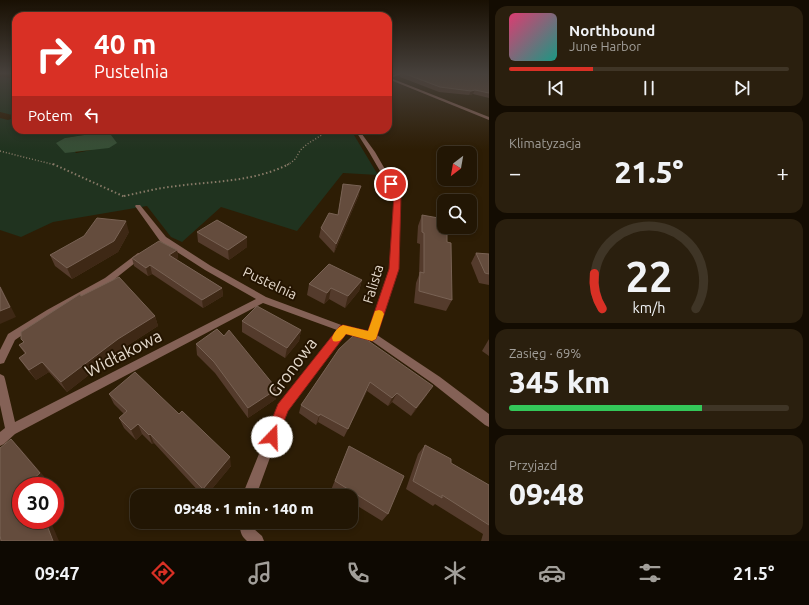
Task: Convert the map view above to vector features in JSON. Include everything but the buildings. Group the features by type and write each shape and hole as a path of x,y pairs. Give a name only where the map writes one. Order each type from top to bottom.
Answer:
{"street":[{"path":"438,98 489,119"},
{"name":"Falista","path":"360,134 397,195 394,269 372,336"},
{"name":"Pustelnia","path":"138,206 157,243 263,300 343,329 372,336"},
{"path":"0,360 11,337 50,312 108,280 157,243"},
{"name":"Widłakowa","path":"0,440 11,430 263,300"},
{"name":"Gronowa","path":"251,489 283,408 343,329"},
{"path":"372,336 436,380 489,421"},
{"path":"0,379 11,430"},
{"path":"247,529 247,532 258,541"}],"path":[{"path":"124,196 169,186 229,181 274,172 294,161 303,147 324,134"},
{"path":"0,150 50,163 119,192 138,206"}],"green space":[{"path":"0,98 12,98 12,115 0,112"},
{"path":"0,118 8,120 12,118 12,134 90,134 65,138 76,153 91,150 102,134 353,134 378,175 343,173 297,231 221,207 182,242 171,237 147,206 53,222 21,237 0,230"},
{"path":"90,134 108,134 111,135 117,143 109,148 65,153 56,143 65,138"}],"slow traffic":[{"path":"337,338 343,329 372,336 379,314"}],"route":[{"path":"272,437 283,408 343,329 372,336 381,304 394,269 397,195 391,184"}]}
